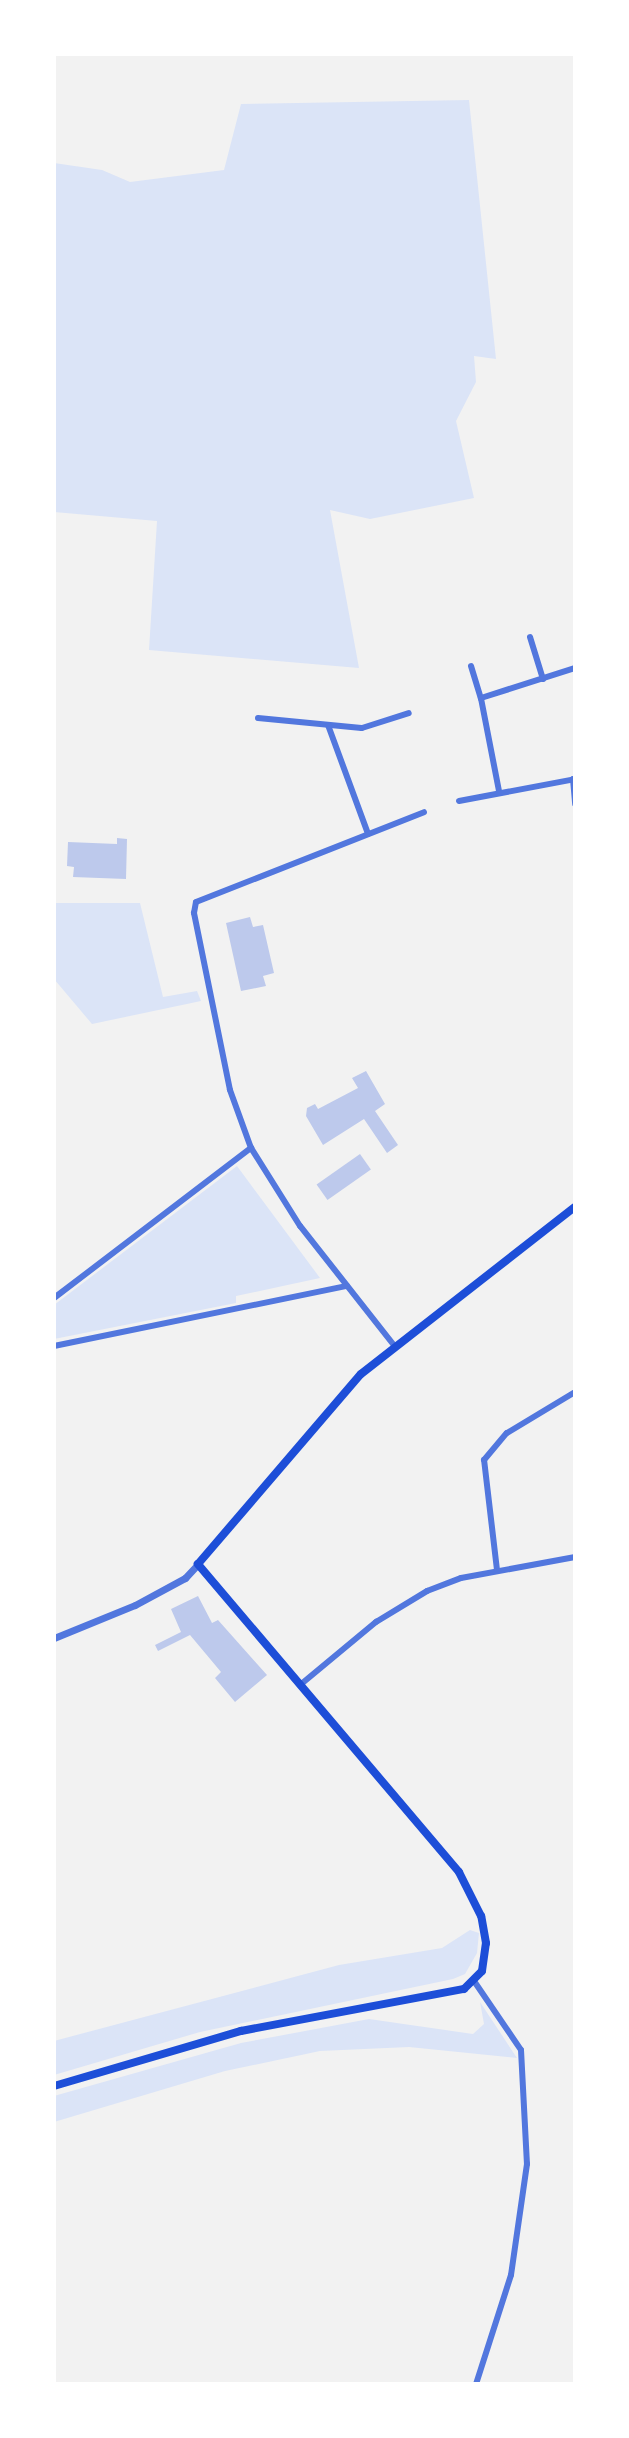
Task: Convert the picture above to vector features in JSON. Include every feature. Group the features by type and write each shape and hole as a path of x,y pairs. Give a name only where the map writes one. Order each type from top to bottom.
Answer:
{"main road":[{"path":"54,2086 241,2031 464,1989 482,1971 486,1943 471,1893 437,1843 198,1564 361,1374 393,1344 575,1207"}],"street":[{"path":"530,637 543,679"},
{"path":"471,666 481,698 499,791"},
{"path":"481,698 575,668"},
{"path":"258,718 362,728 409,713"},
{"path":"328,725 368,834"},
{"path":"459,801 574,779 575,804"},
{"path":"393,1344 288,1210 251,1148 230,1090 196,924 196,902 424,812"},
{"path":"54,1298 251,1148"},
{"path":"54,1346 347,1286"},
{"path":"497,1570 484,1460 507,1433 575,1392"},
{"path":"300,1685 402,1604 461,1578 575,1557"},
{"path":"54,1638 135,1605 185,1578 198,1564"},
{"path":"474,1981 521,2050 527,2164 511,2275 476,2384"}],"shaded area":[{"path":"469,100 496,359 474,356 476,382 456,421 474,498 370,519 330,510 359,668 149,650 157,521 54,512 54,163 102,170 130,182 224,170 241,104"},
{"path":"54,903 140,903 163,997 197,991 201,1001 92,1024 54,979"},
{"path":"237,1166 320,1278 236,1296 236,1303 54,1339 54,1305"},
{"path":"470,1930 479,1933 477,1953 465,1974 453,1979 200,2032 54,2075 54,2041 339,1965 442,1948"},
{"path":"480,2002 517,2058 409,2047 320,2051 225,2071 54,2122 54,2096 241,2043 369,2019 473,2034 484,2024"}],"building":[{"path":"117,838 127,839 126,879 73,877 74,867 67,866 68,842 117,844"},
{"path":"250,917 253,927 263,925 274,973 263,976 266,986 241,991 226,923"},
{"path":"366,1071 385,1104 375,1111 398,1145 387,1153 364,1119 323,1145 306,1116 307,1108 315,1104 318,1109 358,1088 352,1078"},
{"path":"360,1154 371,1170 327,1200 317,1184"},
{"path":"198,1596 212,1623 218,1620 267,1675 235,1702 215,1678 221,1672 190,1635 158,1651 155,1645 181,1632 171,1609"}]}
